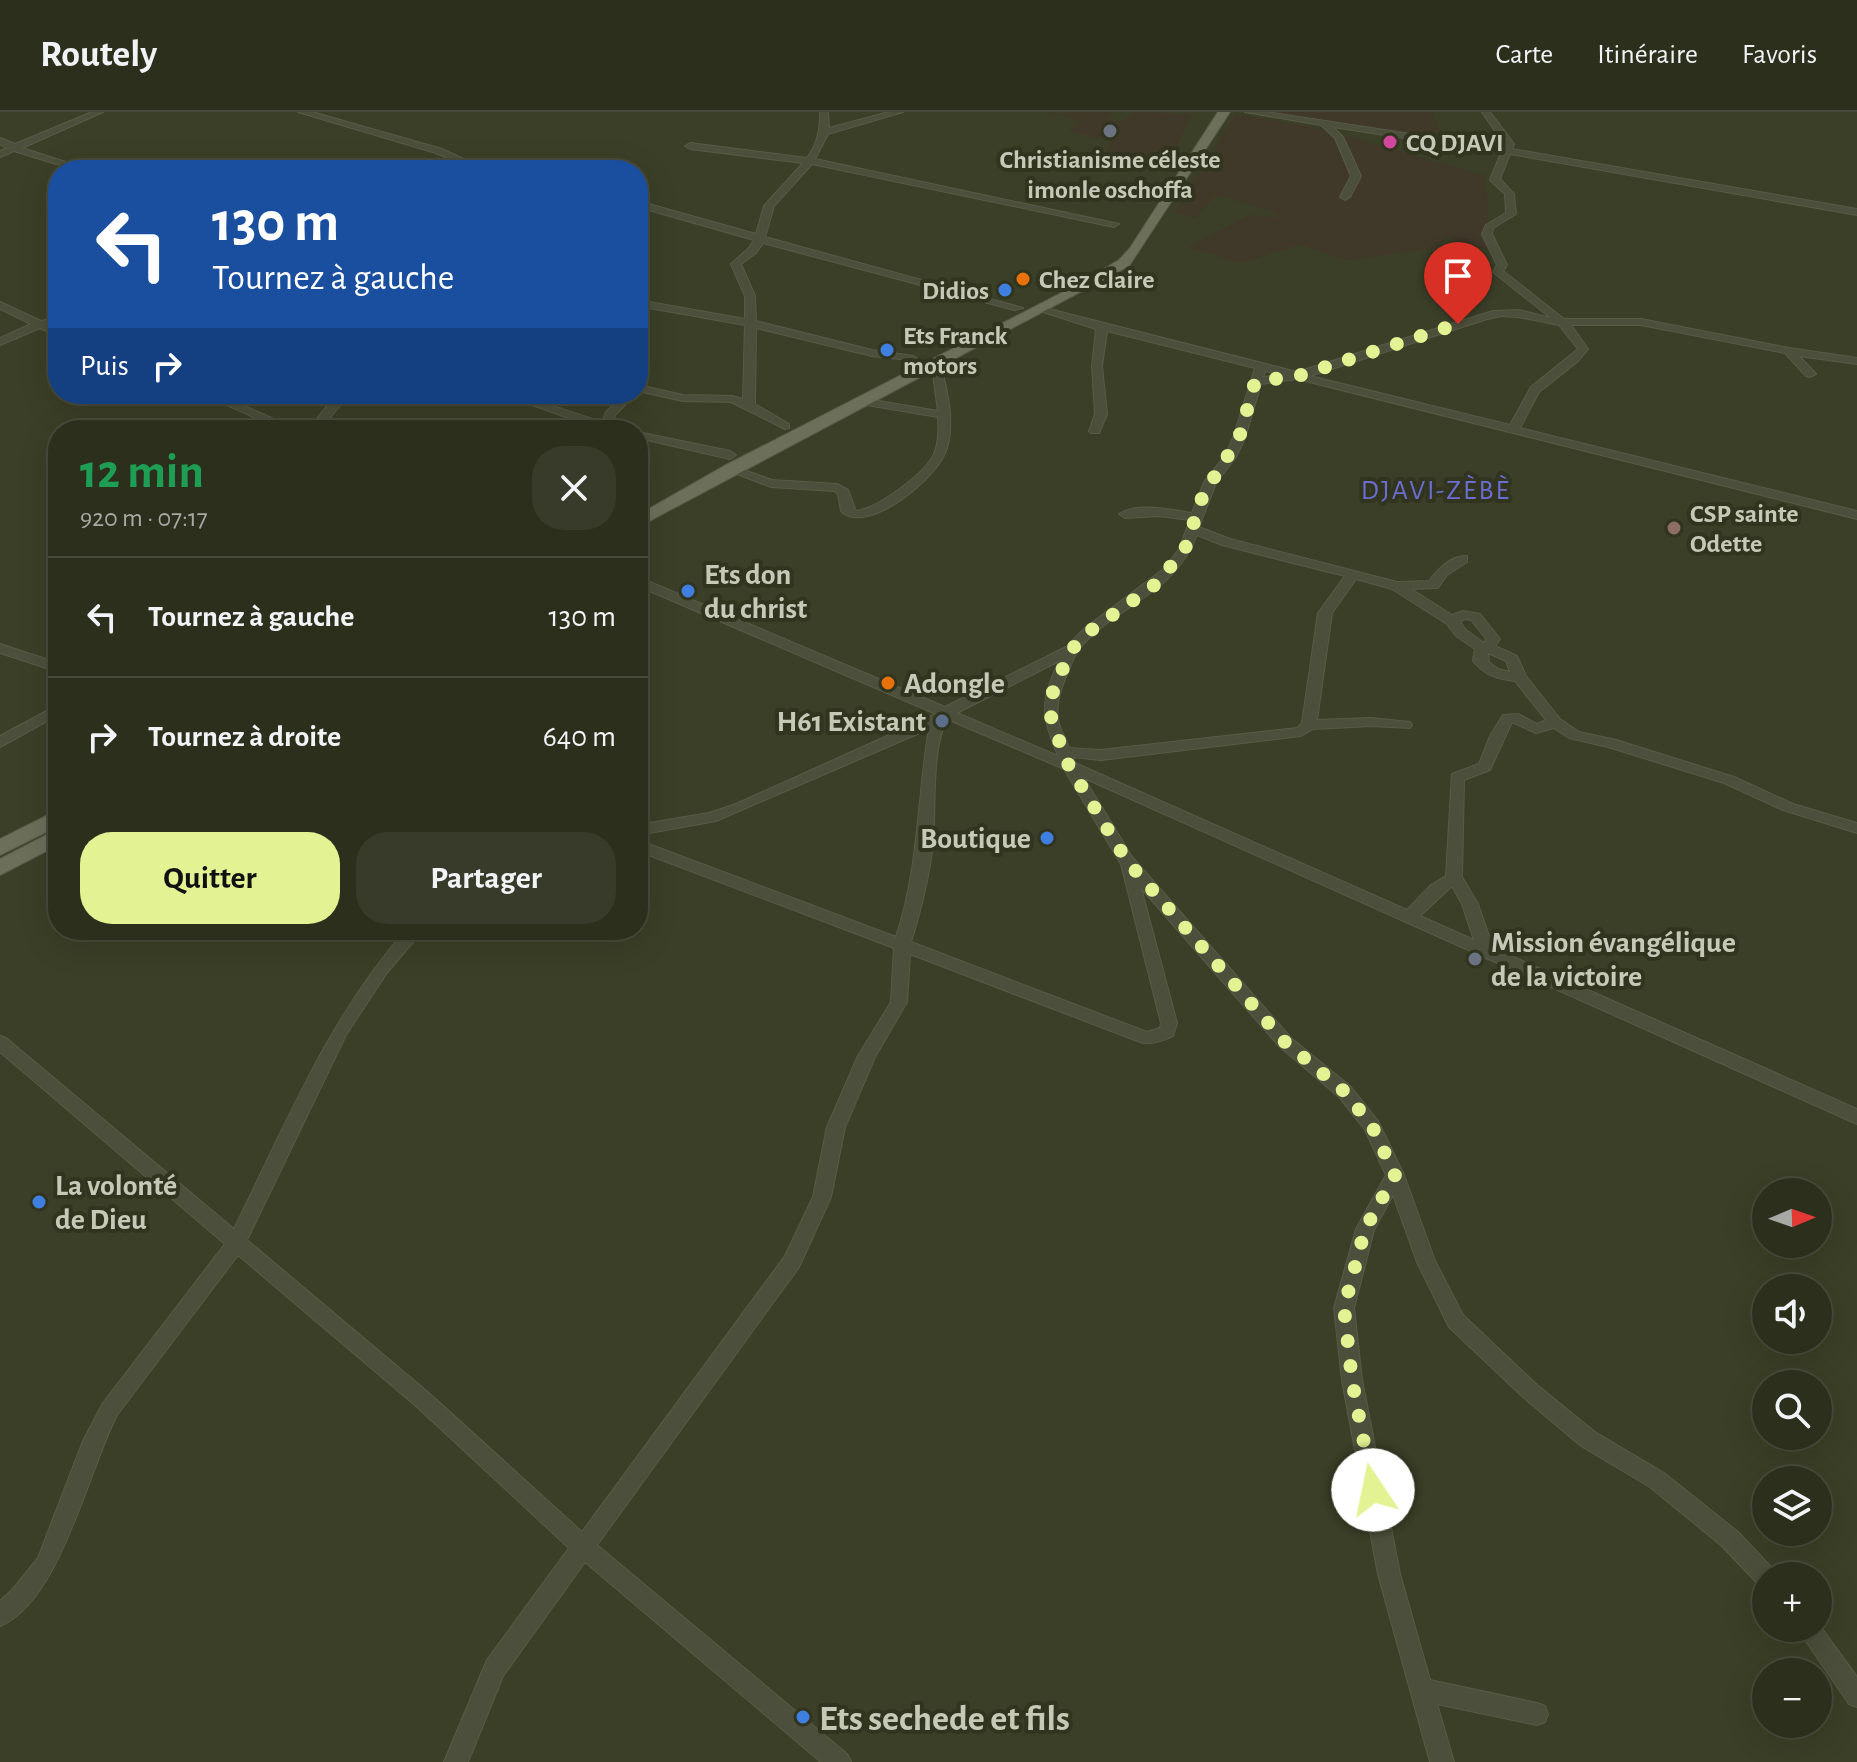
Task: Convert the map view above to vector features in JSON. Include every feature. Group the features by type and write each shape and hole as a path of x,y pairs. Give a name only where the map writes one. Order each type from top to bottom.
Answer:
{"main road":[{"path":"648,515 785,426 1092,271 1112,255 1155,197 1209,112"},
{"path":"648,501 861,401 1124,263 1154,224 1224,112"},
{"path":"0,848 48,822"},
{"path":"0,868 48,842"}],"street":[{"path":"0,154 99,112"},
{"path":"302,112 439,151 459,160"},
{"path":"749,405 750,290 742,282 736,264 756,247 767,209 792,178 812,161 824,132 824,112"},
{"path":"824,132 899,112"},
{"path":"1249,112 1508,151 1857,212"},
{"path":"1486,112 1509,144 1495,180 1509,190 1513,199 1511,214 1489,227 1487,234 1500,256 1502,265 1498,272 1561,322 1580,340 1583,349 1577,359 1533,391 1514,428"},
{"path":"1322,123 1339,137 1356,176 1345,197"},
{"path":"0,141 50,160"},
{"path":"690,146 812,161 1114,224"},
{"path":"648,207 1018,308"},
{"path":"0,305 48,328"},
{"path":"648,305 749,323 872,353 913,359"},
{"path":"648,309 653,306"},
{"path":"1041,308 1102,327 1857,515"},
{"path":"1255,382 1301,375 1495,313 1528,314 1548,322 1641,322 1857,361"},
{"path":"0,342 48,322"},
{"path":"1095,431 1101,414 1097,366 1102,327"},
{"path":"1789,351 1810,374"},
{"path":"648,438 730,462 771,483 837,488 844,493 847,511 860,515 891,500 936,463 944,441 944,399 935,362"},
{"path":"648,828 711,818 741,807 941,717 1071,650 1090,631 1170,571 1195,523 1210,482 1230,457 1239,438 1261,365"},
{"path":"648,390 683,398 726,399 749,405 785,426"},
{"path":"861,401 944,415"},
{"path":"232,404 269,420"},
{"path":"322,420 335,404"},
{"path":"536,404 583,420"},
{"path":"610,420 610,414 620,404"},
{"path":"1125,514 1159,512 1195,523 1226,542 1397,586 1452,621 1461,633 1485,648 1512,659 1519,677 1555,722 1574,735 1611,743 1729,780 1788,807 1857,828"},
{"path":"1397,586 1433,585 1442,572 1463,559"},
{"path":"1309,725 1325,613 1354,573"},
{"path":"648,585 941,717 1067,759 1408,918 1857,1117"},
{"path":"1452,621 1463,615 1475,617 1493,639 1485,648"},
{"path":"0,660 7,650 48,664"},
{"path":"1071,650 1053,691 1051,720 1067,759 1127,861 1285,1042 1345,1092 1372,1126 1395,1175 1414,1235 1456,1321 1530,1391 1588,1439 1657,1480 1730,1539 1752,1562"},
{"path":"0,742 48,715"},
{"path":"456,1762 495,1668 792,1261 811,1225 822,1197 836,1127 867,1056 899,1002 902,944 916,901 925,844 929,771 941,717"},
{"path":"1487,953 1470,909 1467,892 1454,878 1457,777 1485,767 1494,749 1494,738 1508,718 1518,718 1536,729 1555,722"},
{"path":"1067,759 1301,732 1309,725 1371,722 1405,725"},
{"path":"648,849 1146,1038 1158,1037 1167,1032 1169,1023 1127,861"},
{"path":"1408,918 1437,889 1454,878"},
{"path":"0,1615 21,1596 46,1564 93,1441 110,1409 236,1244 339,1033 380,970 406,940"},
{"path":"0,1042 423,1400 583,1547 839,1762"},
{"path":"1395,1175 1365,1229 1344,1308 1352,1380 1389,1574 1442,1762"},
{"path":"1818,1642 1857,1696"},
{"path":"1423,1690 1537,1714"}],"shaded area":[{"path":"1114,112 1107,119 1120,122 1136,112 1192,114 1166,167 1102,158 1113,142 1069,131 1079,120 1049,113"},
{"path":"1280,112 1433,112 1444,143 1283,118"},
{"path":"1236,114 1317,128 1486,176 1489,248 1471,249 1450,236 1432,249 1345,260 1301,244 1241,263 1188,247 1251,215 1280,218 1273,211 1216,195 1196,218 1174,213"}],"place":[{"name":"Christianisme céleste imonle oschoffa","path":"1110,131"},
{"name":"CQ DJAVI","path":"1390,142"},
{"name":"Chez Claire","path":"1023,279"},
{"name":"Didios","path":"1005,290"},
{"name":"Ets Franck motors","path":"887,350"},
{"name":"CSP sainte Odette","path":"1674,528"},
{"name":"Ets don du christ","path":"688,591"},
{"name":"Adongle","path":"888,683"},
{"name":"H61 Existant","path":"942,721"},
{"name":"Boutique","path":"1047,838"},
{"name":"Mission évangélique de la victoire","path":"1475,959"},
{"name":"La volonté de Dieu","path":"39,1202"},
{"name":"Ets sechede et fils","path":"803,1717"}],"district":[{"name":"DJAVI-ZÈBÈ","path":"1436,489"}],"route":[{"path":"1373,1490 1352,1380 1344,1308 1365,1229 1377,1202 1395,1175 1372,1126 1345,1092 1285,1042 1127,861 1069,766 1051,720 1053,691 1071,650 1090,631 1156,584 1170,571 1185,549 1203,495 1230,457 1239,438 1255,382 1301,375 1458,324"}]}
